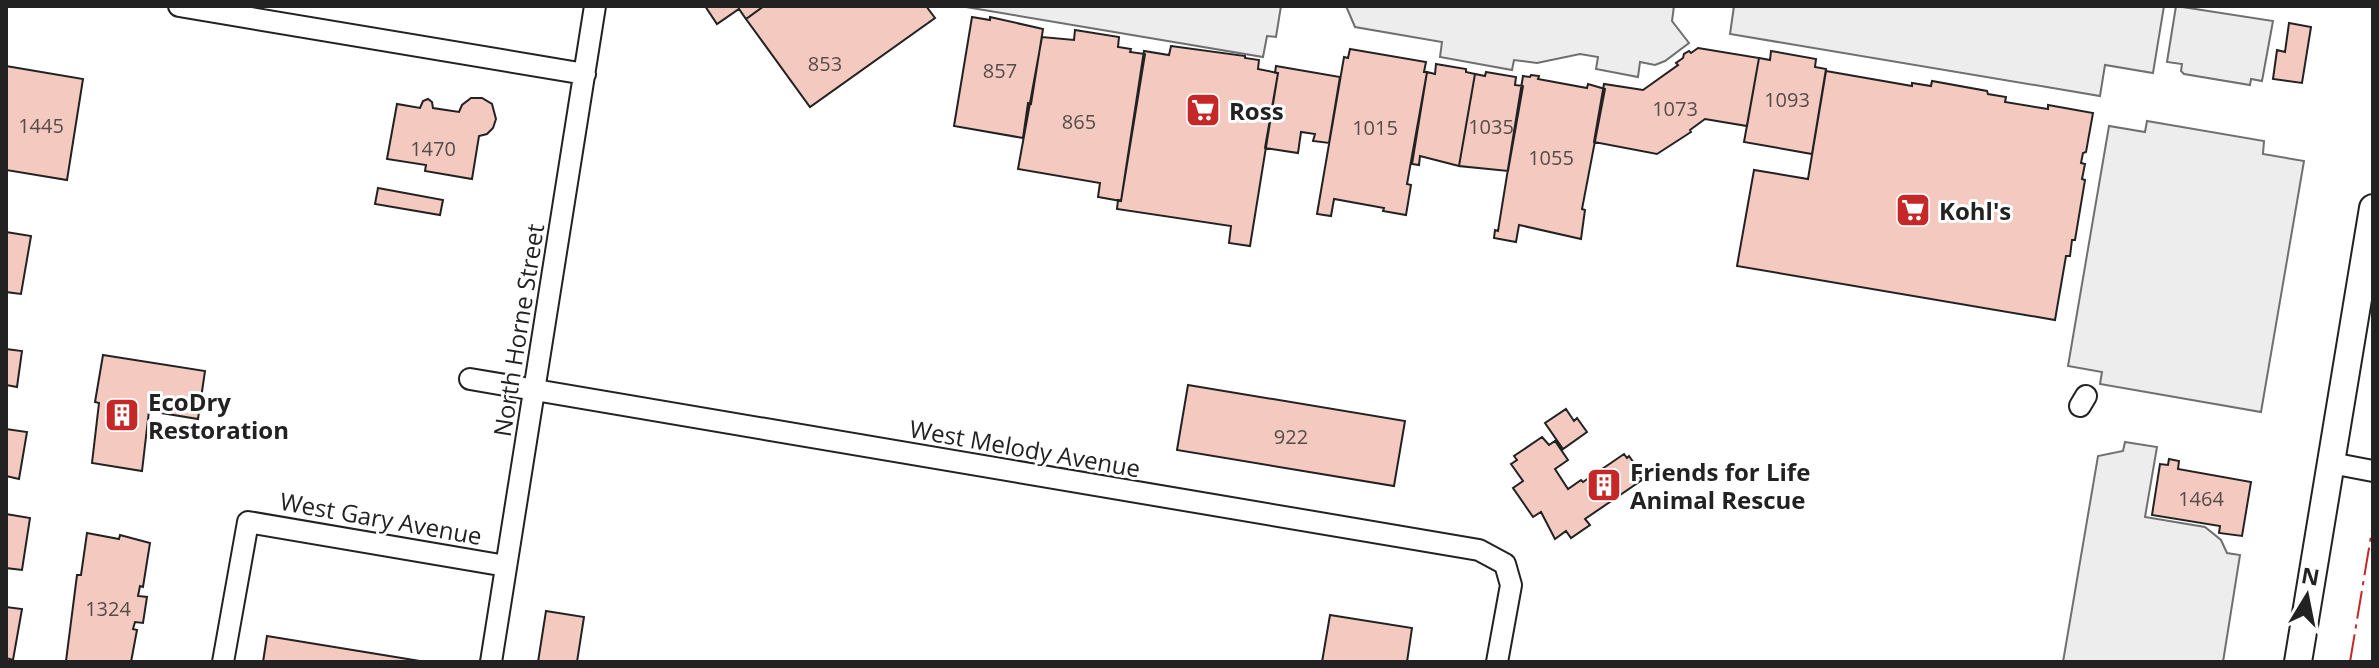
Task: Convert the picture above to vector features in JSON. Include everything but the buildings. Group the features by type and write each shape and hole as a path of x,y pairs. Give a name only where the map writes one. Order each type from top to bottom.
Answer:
{"main road":[{"path":"2298,662 2373,208"}],"street":[{"path":"179,6 585,74"},
{"name":"North Horne Street","path":"491,662 595,6"},
{"name":"West Melody Avenue","path":"470,379 1479,550 1505,564 1511,585 1497,662"},
{"path":"2331,463 2373,471"},
{"name":"West Gary Avenue","path":"223,662 248,522 506,566"}],"shaded area":[{"path":"960,6 1281,6 1276,37 1267,36 1263,57"},
{"path":"1346,6 1674,6 1672,21 1689,43 1655,65 1640,62 1638,77 1596,69 1598,57 1580,54 1537,63 1514,60 1512,70 1440,57 1442,42 1355,27"},
{"path":"1734,6 2164,6 2153,73 2105,65 2100,96 1730,34"},
{"path":"2176,6 2273,21 2262,81 2251,79 2250,85 2184,74 2182,64 2167,62"},
{"path":"2147,121 2264,141 2263,154 2304,161 2261,412 2100,384 2102,372 2068,366 2109,126 2145,132"},
{"path":"2125,442 2157,447 2145,517 2205,527 2221,540 2227,553 2240,555 2223,662 2063,662 2098,456 2123,451"}],"power":[{"path":"2350,662 2373,524"}],"place":[{"name":"Ross","path":"1203,110"},
{"name":"Kohl's","path":"1913,210"},
{"name":"EcoDry Restoration","path":"122,415"},
{"name":"Friends for Life Animal Rescue","path":"1604,485"}]}
